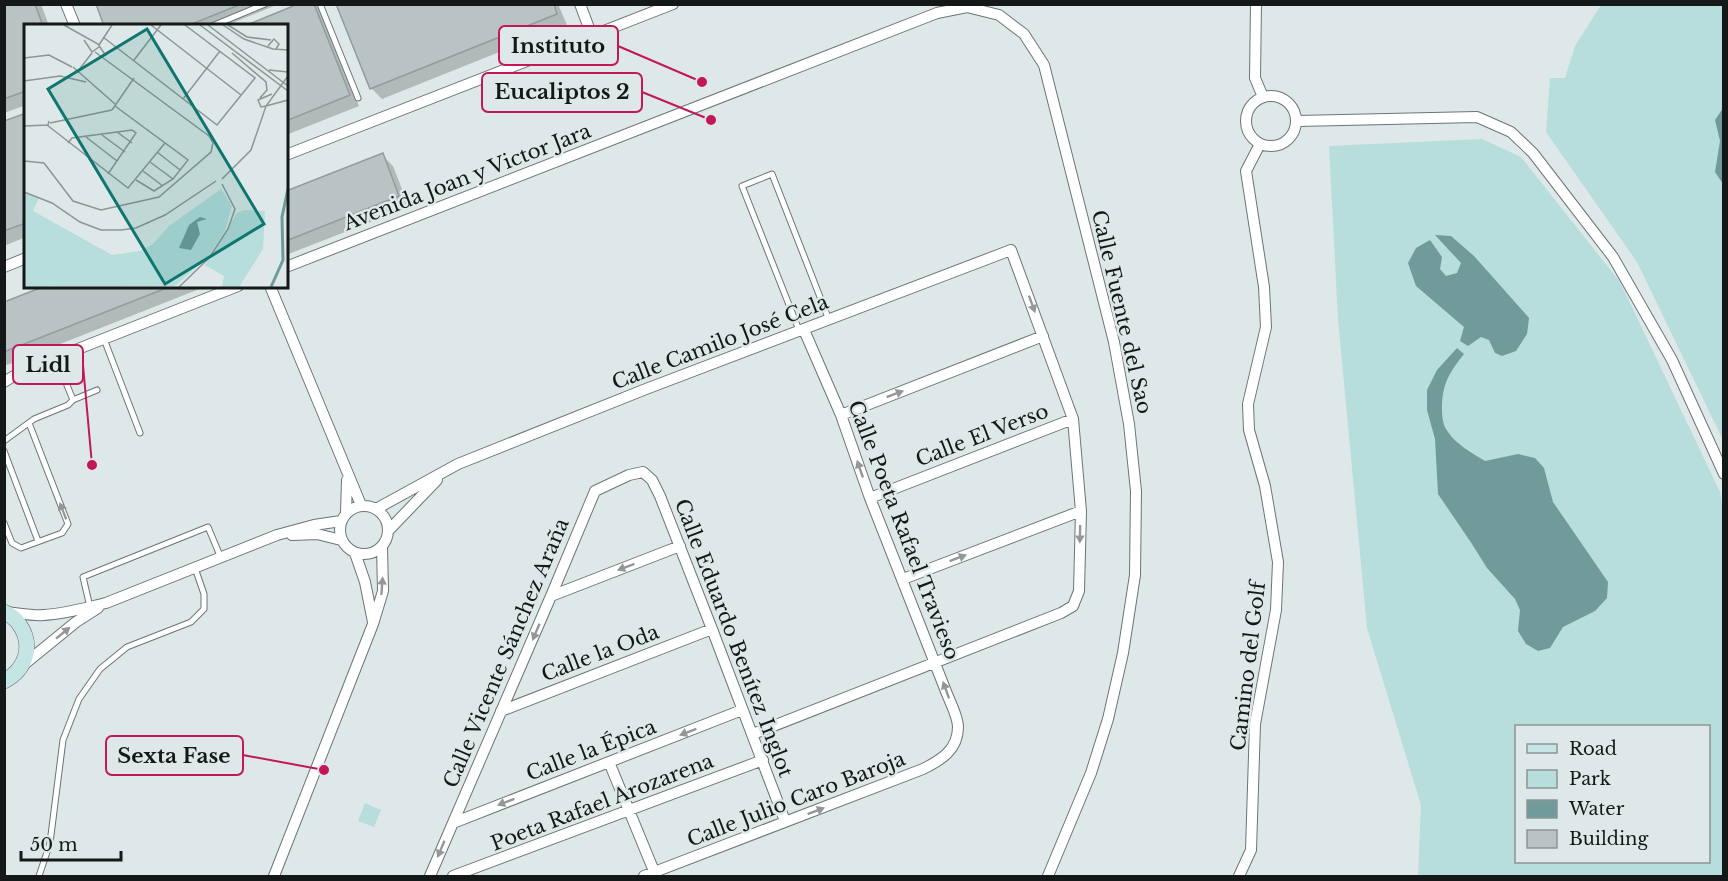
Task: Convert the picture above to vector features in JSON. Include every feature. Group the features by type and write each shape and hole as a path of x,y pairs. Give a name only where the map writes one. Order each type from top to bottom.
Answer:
{"street":[{"path":"66,4 74,24"},
{"path":"580,4 592,36"},
{"path":"288,154 673,4"},
{"path":"1256,4 1255,78 1263,97"},
{"name":"Avenida Joan y Victor Jara","path":"288,266 937,13 967,8 999,15"},
{"name":"Calle Fuente del Sao","path":"999,15 1024,34 1044,64 1114,342 1129,424 1136,491 1135,575 1123,653 1108,719 1091,773 1048,876"},
{"path":"1272,95 1290,103 1297,122 1295,131 1288,140 1280,146 1270,147 1253,139 1245,124 1246,116 1255,101 1272,95"},
{"path":"1297,122 1477,117 1511,132 1533,153 1613,257 1672,360 1724,474"},
{"name":"Camino del Golf","path":"1239,876 1251,850 1255,724 1276,610 1278,562 1265,486 1249,430 1248,404 1266,327 1264,287 1246,171 1260,144"},
{"name":"Calle Camilo José Cela","path":"376,509 458,464 1011,249 1043,336"},
{"path":"4,267 24,259"},
{"path":"4,375 22,371 233,288"},
{"path":"271,288 361,505"},
{"name":"Calle Poeta Rafael Travieso","path":"802,331 841,415 870,498 959,725 955,746"},
{"path":"753,734 1061,613 1073,606 1079,591 1081,512 1073,419 1043,336 841,415"},
{"path":"4,382 22,371"},
{"name":"Calle El Verso","path":"870,498 1073,419"},
{"name":"Calle Eduardo Benítez Inglot","path":"644,472 656,488 680,546 785,821"},
{"name":"Calle Vicente Sánchez Araña","path":"430,876 595,491 629,475 644,472"},
{"name":"Calle Camilo José Cela","path":"388,531 443,473"},
{"path":"5,612 42,616 105,603 277,535 343,517 361,505 376,509 386,518 387,539 382,546 370,554 355,553 349,550 339,534 343,517 348,477"},
{"path":"903,579 1081,512"},
{"path":"277,535 317,534 341,540"},
{"path":"274,876 373,624 383,591 382,546"},
{"path":"551,596 680,546"},
{"path":"355,553 365,582 373,624"},
{"path":"11,678 76,622 105,603"},
{"path":"5,612 18,622 26,635 27,651 11,678"},
{"name":"Calle la Oda","path":"501,711 712,629"},
{"name":"Calle la Épica","path":"453,823 742,710"},
{"name":"Calle Julio Caro Baroja","path":"651,875 923,769 939,761 955,746"},
{"name":"Poeta Rafael Arozarena","path":"453,876 763,760"},
{"path":"609,762 651,875"}],"lane":[{"path":"217,24 266,4"},
{"path":"320,4 358,98"},
{"path":"802,331 742,186 772,174 829,320"},
{"path":"104,339 140,433"},
{"path":"56,358 73,400"},
{"path":"4,441 34,419 98,390"},
{"path":"4,523 12,543 21,548 62,533 68,524 29,423"},
{"path":"4,451 38,541"},
{"path":"4,476 13,472"},
{"path":"90,607 83,577 208,527 220,558"},
{"path":"39,876 50,843 63,740 79,699 100,669 127,647 191,622 204,609 204,594 195,568"}],"green space":[{"path":"1601,5 1723,5 1723,440 1637,262 1546,132 1550,78 1565,78 1575,46"},
{"path":"1482,139 1521,157 1620,282 1720,492 1723,507 1723,876 1418,876 1421,805 1367,628 1338,319 1329,146"},
{"path":"365,803 381,810 374,827 358,821"}],"water":[{"path":"1723,108 1723,184 1715,172 1720,141 1715,120"},
{"path":"1435,235 1451,236 1474,256 1529,318 1527,334 1516,351 1502,356 1495,353 1489,340 1481,337 1468,346 1460,341 1464,327 1416,286 1408,263 1416,248 1430,240 1442,257 1440,269 1446,276 1457,273 1461,263"},
{"path":"1457,348 1464,354 1450,373 1442,400 1442,415 1446,430 1460,445 1485,461 1518,454 1535,458 1544,468 1553,502 1608,582 1607,598 1595,611 1563,627 1550,648 1538,651 1526,644 1518,631 1520,610 1515,599 1487,568 1438,494 1435,439 1427,410 1427,390 1437,370"}],"building":[{"path":"4,4 35,4 42,24 24,24 24,92 4,99"},
{"path":"96,4 239,4 192,24 103,24"},
{"path":"298,4 314,4 350,95 288,120 288,24 249,24"},
{"path":"336,4 554,4 557,14 370,89"},
{"path":"24,114 24,224 4,231 4,121"},
{"path":"383,153 399,196 288,240 288,190"},
{"path":"40,288 166,288 4,352 4,302"}],"place":[{"name":"Instituto","path":"702,82"},
{"name":"Eucaliptos 2","path":"711,120"},
{"name":"Lidl","path":"92,465"},
{"name":"Sexta Fase","path":"324,770"}]}
